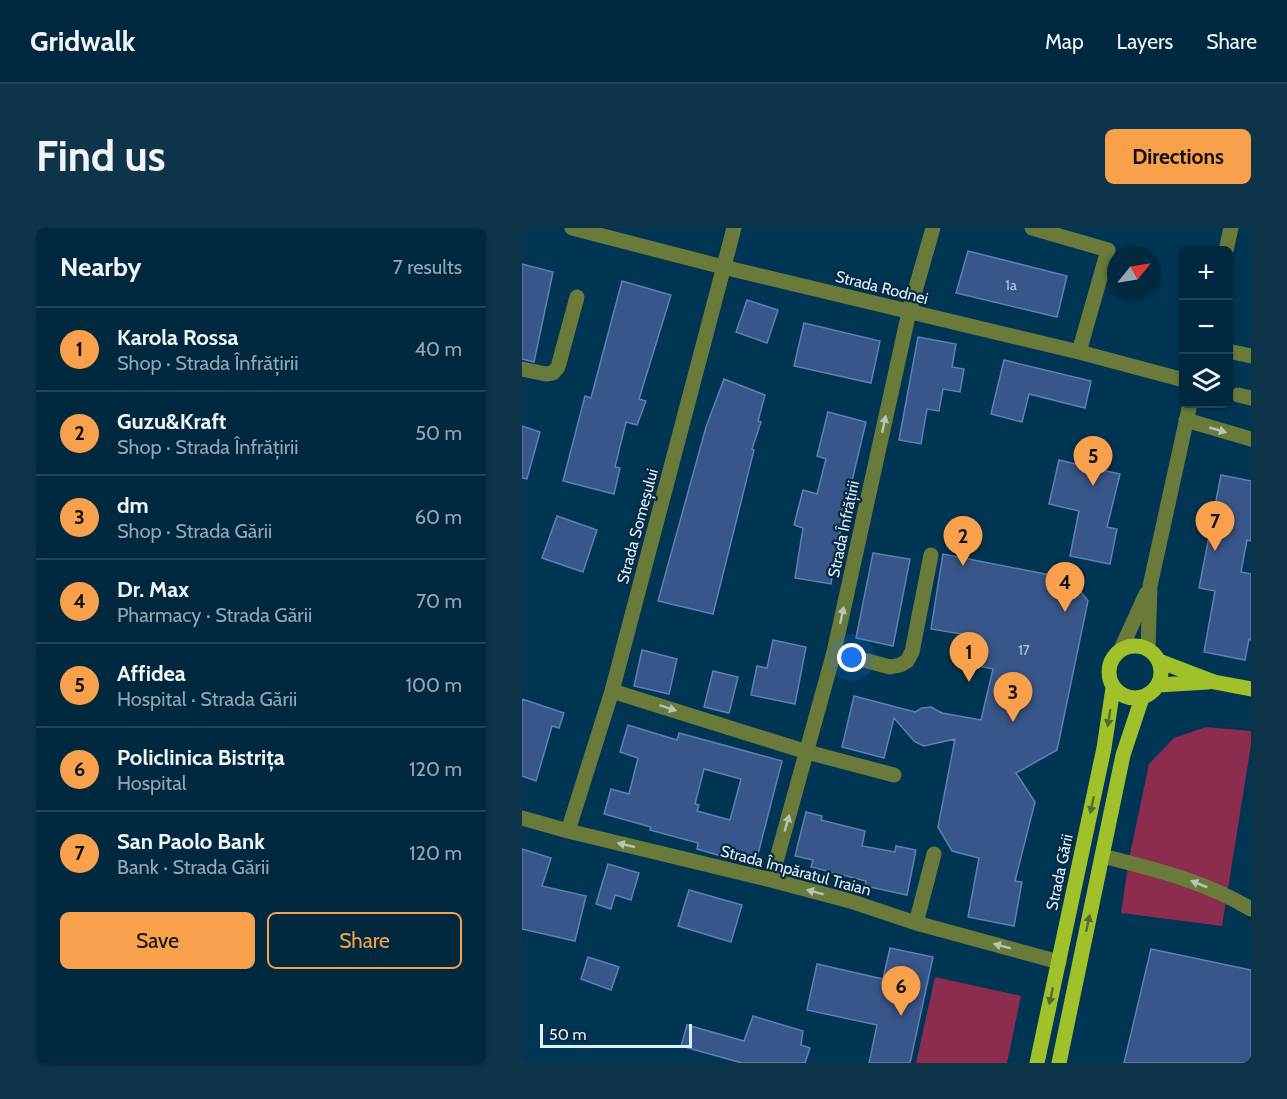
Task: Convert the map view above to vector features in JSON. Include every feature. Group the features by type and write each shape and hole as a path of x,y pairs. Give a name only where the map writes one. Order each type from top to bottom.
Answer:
{"main road":[{"path":"1113,688 1131,699 1142,698 1152,693 1161,677 1159,661 1148,649 1130,646 1121,649"},
{"name":"Strada Gării","path":"1037,1063 1104,748 1113,688 1108,669 1114,656 1121,649"},
{"path":"1159,661 1214,682 1251,689"},
{"path":"1158,685 1214,682"},
{"path":"1059,1063 1123,755 1142,698"}],"street":[{"name":"Strada Rodnei","path":"572,228 1179,379"},
{"name":"Strada Someșului","path":"568,831 612,691 734,228"},
{"name":"Strada Înfrățirii","path":"771,880 834,652 909,312 933,228"},
{"path":"1032,228 1108,250 1079,352"},
{"path":"1227,246 1231,228"},
{"path":"522,369 546,374 553,373 558,367 577,297"},
{"path":"1233,352 1251,356"},
{"name":"Strada Gării","path":"1148,649 1150,586 1189,408"},
{"path":"1186,420 1251,439"},
{"path":"834,652 890,667 907,661 912,652 931,555"},
{"name":"Strada Gării","path":"1121,649 1150,586"},
{"path":"612,691 807,752 894,775"},
{"name":"Strada Împăratul Traian","path":"522,818 850,901 1059,962"},
{"path":"916,922 934,854"},
{"path":"1101,856 1187,879 1230,896 1251,909"}],"shaded area":[{"path":"1206,727 1251,731 1251,745 1222,926 1121,913 1129,859 1149,764 1174,738"},
{"path":"935,977 1021,996 1007,1063 916,1063"}],"building":[{"path":"968,251 1067,276 1057,317 956,293"},
{"path":"522,264 553,272 534,362 522,359"},
{"path":"622,281 671,295 639,399 646,401 637,425 626,422 615,467 620,468 614,494 563,481 585,396 591,398"},
{"path":"747,300 778,310 767,343 736,332"},
{"path":"804,323 880,341 871,383 794,366"},
{"path":"918,337 956,344 952,367 964,369 960,392 943,389 939,411 927,409 921,444 899,440"},
{"path":"1004,360 1091,381 1085,408 1029,394 1022,422 991,414"},
{"path":"724,379 765,395 758,421 761,422 752,449 754,450 713,614 658,601 706,427"},
{"path":"828,412 866,422 851,485 853,486 838,540 831,584 795,578 803,528 794,525 803,490 817,494 826,459 817,456"},
{"path":"522,426 540,432 527,479 522,478"},
{"path":"1059,460 1120,474 1107,527 1117,529 1110,564 1070,556 1079,511 1049,504"},
{"path":"1221,475 1251,481 1251,541 1247,540 1241,572 1251,574 1251,640 1249,639 1245,660 1204,652 1215,591 1199,588"},
{"path":"557,516 597,530 583,572 542,558"},
{"path":"873,553 910,559 893,646 856,638"},
{"path":"943,554 1071,579 1088,601 1057,750 1016,773 1035,802 1015,881 1022,882 1014,926 968,917 979,858 952,851 938,827 955,739 924,746 915,742 894,718 884,758 842,747 854,696 915,712 931,707 942,713 981,720 993,669 968,664 974,636 931,629"},
{"path":"773,640 806,647 795,704 751,695 757,666 767,668"},
{"path":"642,650 677,659 669,694 634,686"},
{"path":"713,671 738,677 729,713 704,707"},
{"path":"522,699 564,713 559,728 552,726 536,781 522,776"},
{"path":"628,725 677,740 679,733 782,761 757,858 723,849 721,856 697,849 698,843 604,814 611,789 629,794 638,758 620,752","holes":["704,769 741,779 730,820 697,811 699,805 695,804"]},
{"path":"806,812 822,816 821,820 865,831 862,846 895,852 896,846 916,850 907,895 865,886 866,881 811,867 813,860 795,856"},
{"path":"522,849 551,858 542,886 586,896 575,941 522,929"},
{"path":"608,864 639,873 631,900 615,895 611,909 596,904"},
{"path":"689,890 742,905 731,942 678,926"},
{"path":"890,948 933,957 910,1063 869,1063 877,1025 807,1010 817,964 883,979"},
{"path":"1151,949 1251,970 1251,1063 1124,1063"},
{"path":"588,957 619,967 611,990 581,979"},
{"path":"753,1016 803,1031 801,1045 810,1048 805,1063 742,1063 681,1046 687,1025 744,1041"}],"place":[{"name":"Affidea","path":"1093,486"},
{"name":"San Paolo Bank","path":"1215,551"},
{"name":"Guzu&Kraft","path":"963,566"},
{"name":"Dr. Max","path":"1065,612"},
{"name":"Karola Rossa","path":"969,682"},
{"name":"dm","path":"1013,722"},
{"name":"Policlinica Bistrița","path":"901,1016"}]}
